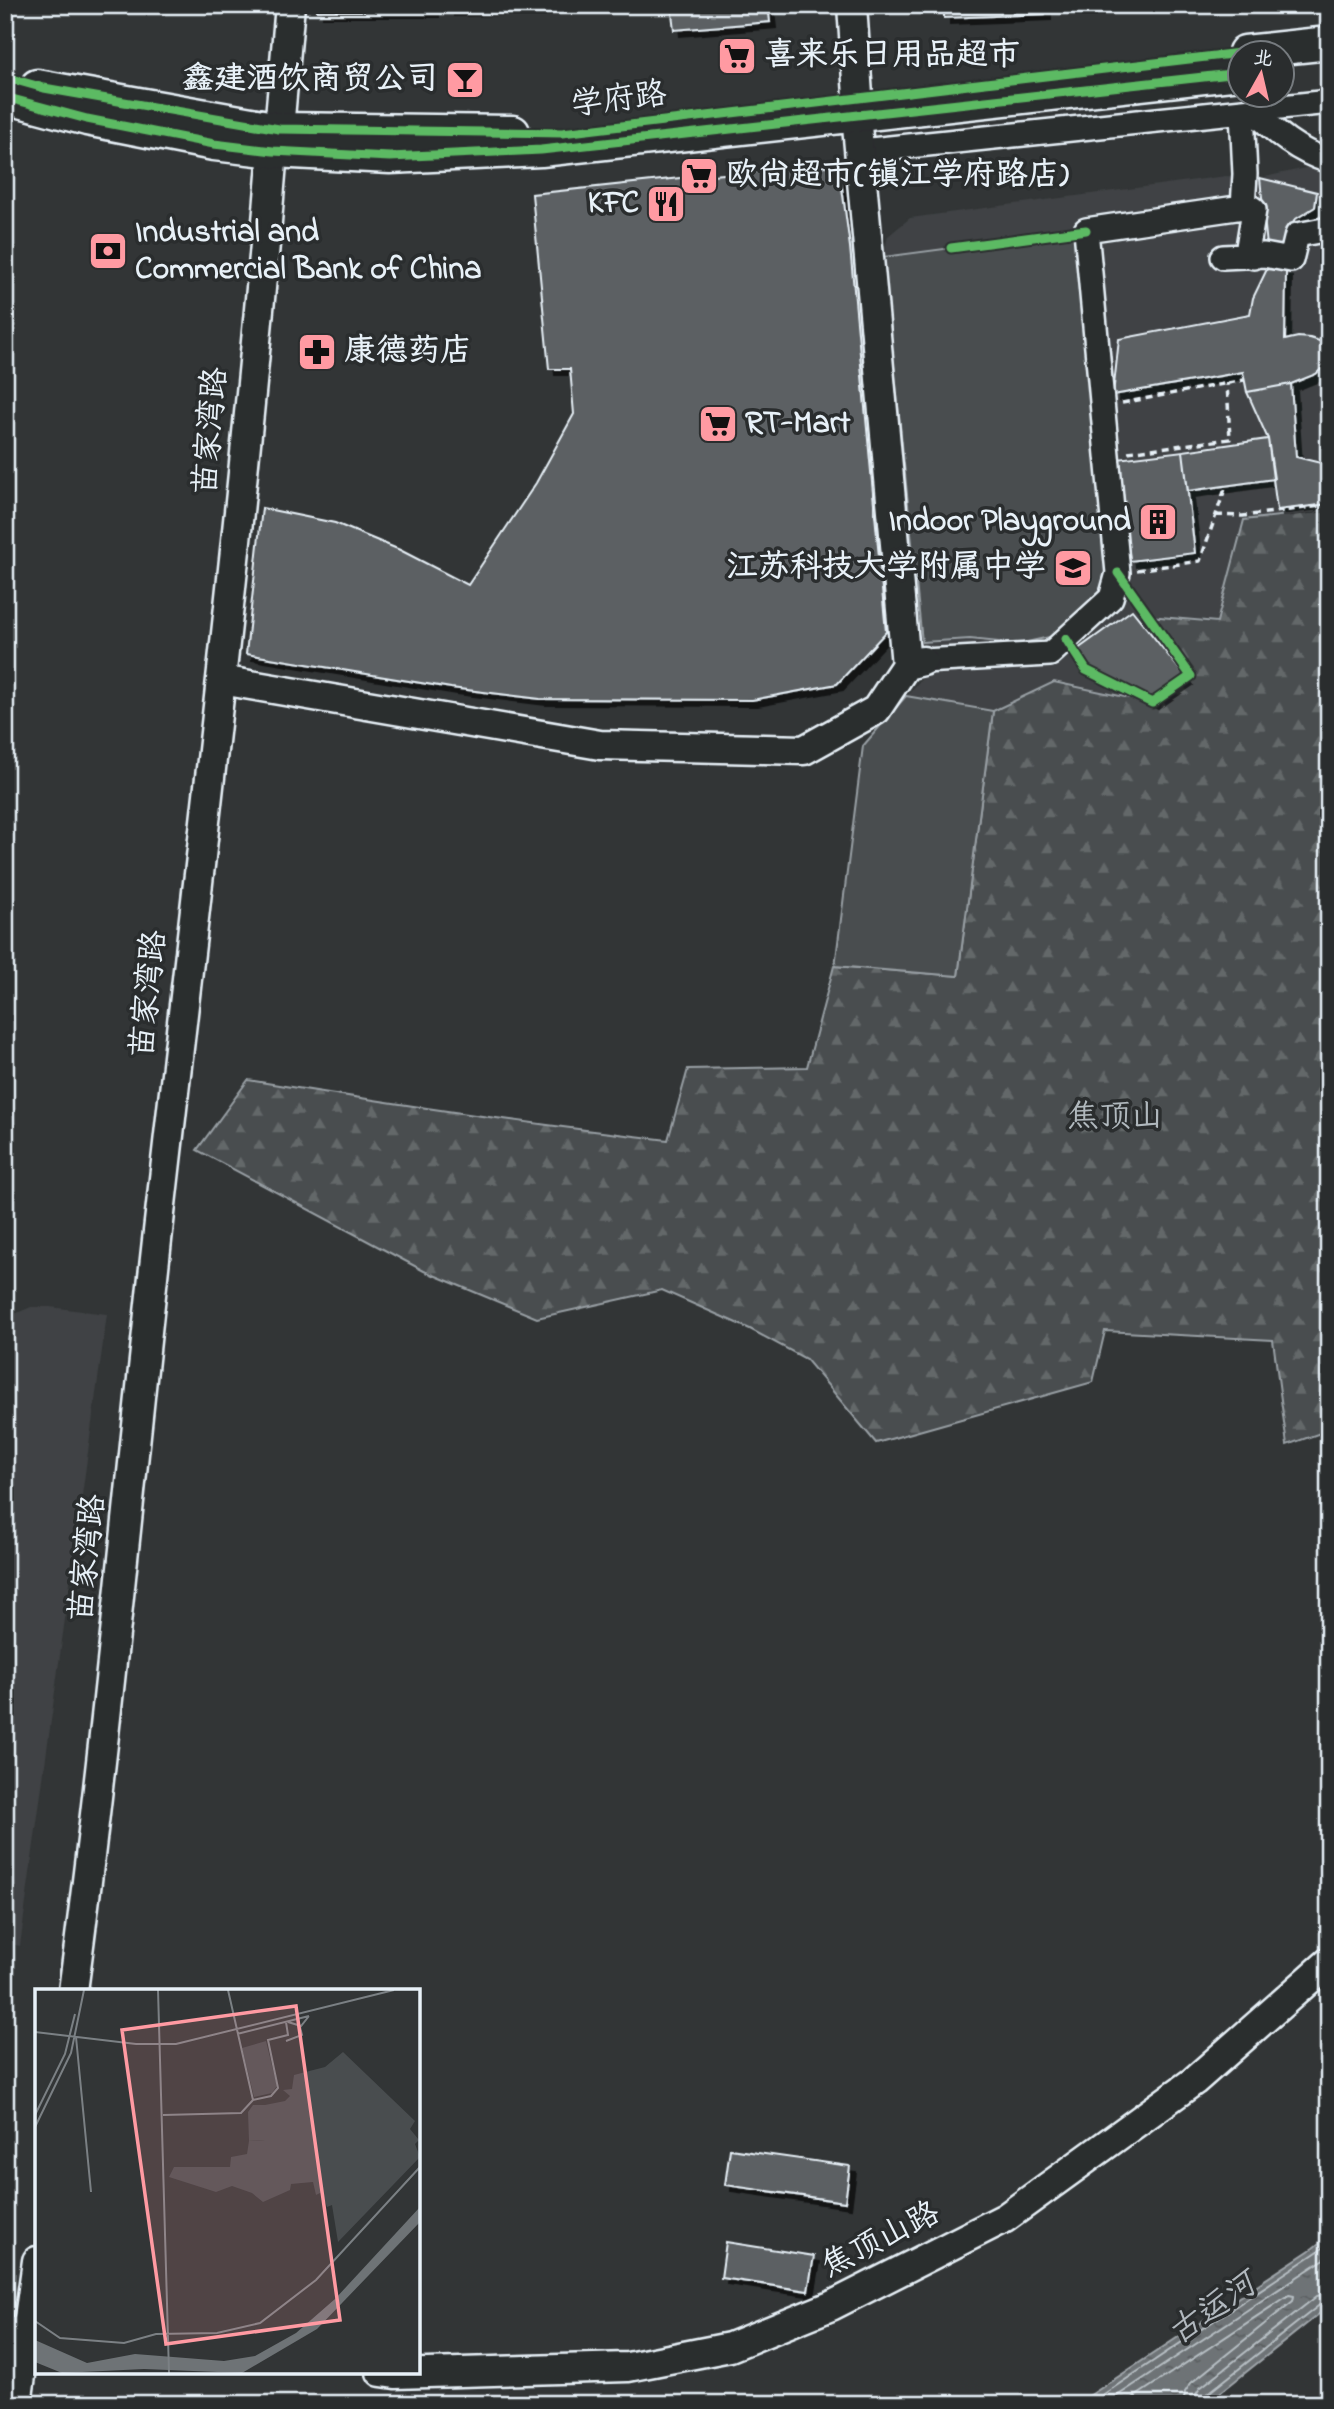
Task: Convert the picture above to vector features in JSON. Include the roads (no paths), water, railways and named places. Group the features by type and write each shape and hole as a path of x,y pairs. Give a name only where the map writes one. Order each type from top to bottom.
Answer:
{"main road":[{"name":"学府路","path":"1296,47 1329,43"},
{"name":"学府路","path":"5,77 276,140 390,157 541,150 1226,55"},
{"path":"1296,67 1329,63"},
{"name":"学府路","path":"857,106 1226,74"},
{"name":"学府路","path":"5,97 87,119 214,144 276,140"}],"street":[{"name":"苗家湾路","path":"73,1989 120,1598 160,1213 238,531 290,5"},
{"path":"852,5 860,151 915,663"},
{"path":"860,151 1329,102"},
{"path":"1248,111 1295,147 1329,160"},
{"path":"1243,207 1248,111"},
{"path":"221,680 600,744 804,750 876,709 915,663 1050,654 1111,598 1118,573 1086,230 1243,207 1252,208 1254,210 1248,247 1254,257"},
{"path":"1223,257 1264,255 1291,260 1297,235 1329,229"},
{"name":"焦顶山路","path":"420,2373 628,2367 730,2347 831,2306 1005,2218 1194,2081 1329,1962"},
{"path":"17,2404 23,2330 35,2271"}],"water":[{"path":"1329,2235 1329,2306 1206,2404 1077,2404 1313,2248"}],"place":[{"name":"喜来乐日用品超市","path":"737,56"},
{"name":"鑫建酒饮商贸公司","path":"465,80"},
{"name":"欧尚超市(镇江学府路店)","path":"699,176"},
{"name":"KFC","path":"666,204"},
{"name":"Industrial and Commercial Bank of China","path":"108,251"},
{"name":"康德药店","path":"317,352"},
{"name":"RT-Mart","path":"718,424"},
{"name":"Indoor Playground","path":"1158,522"},
{"name":"江苏科技大学附属中学","path":"1073,568"}],"park label":[{"name":"焦顶山","path":"1115,1118"}],"water label":[{"name":"古运河","path":"1213,2310"}]}
